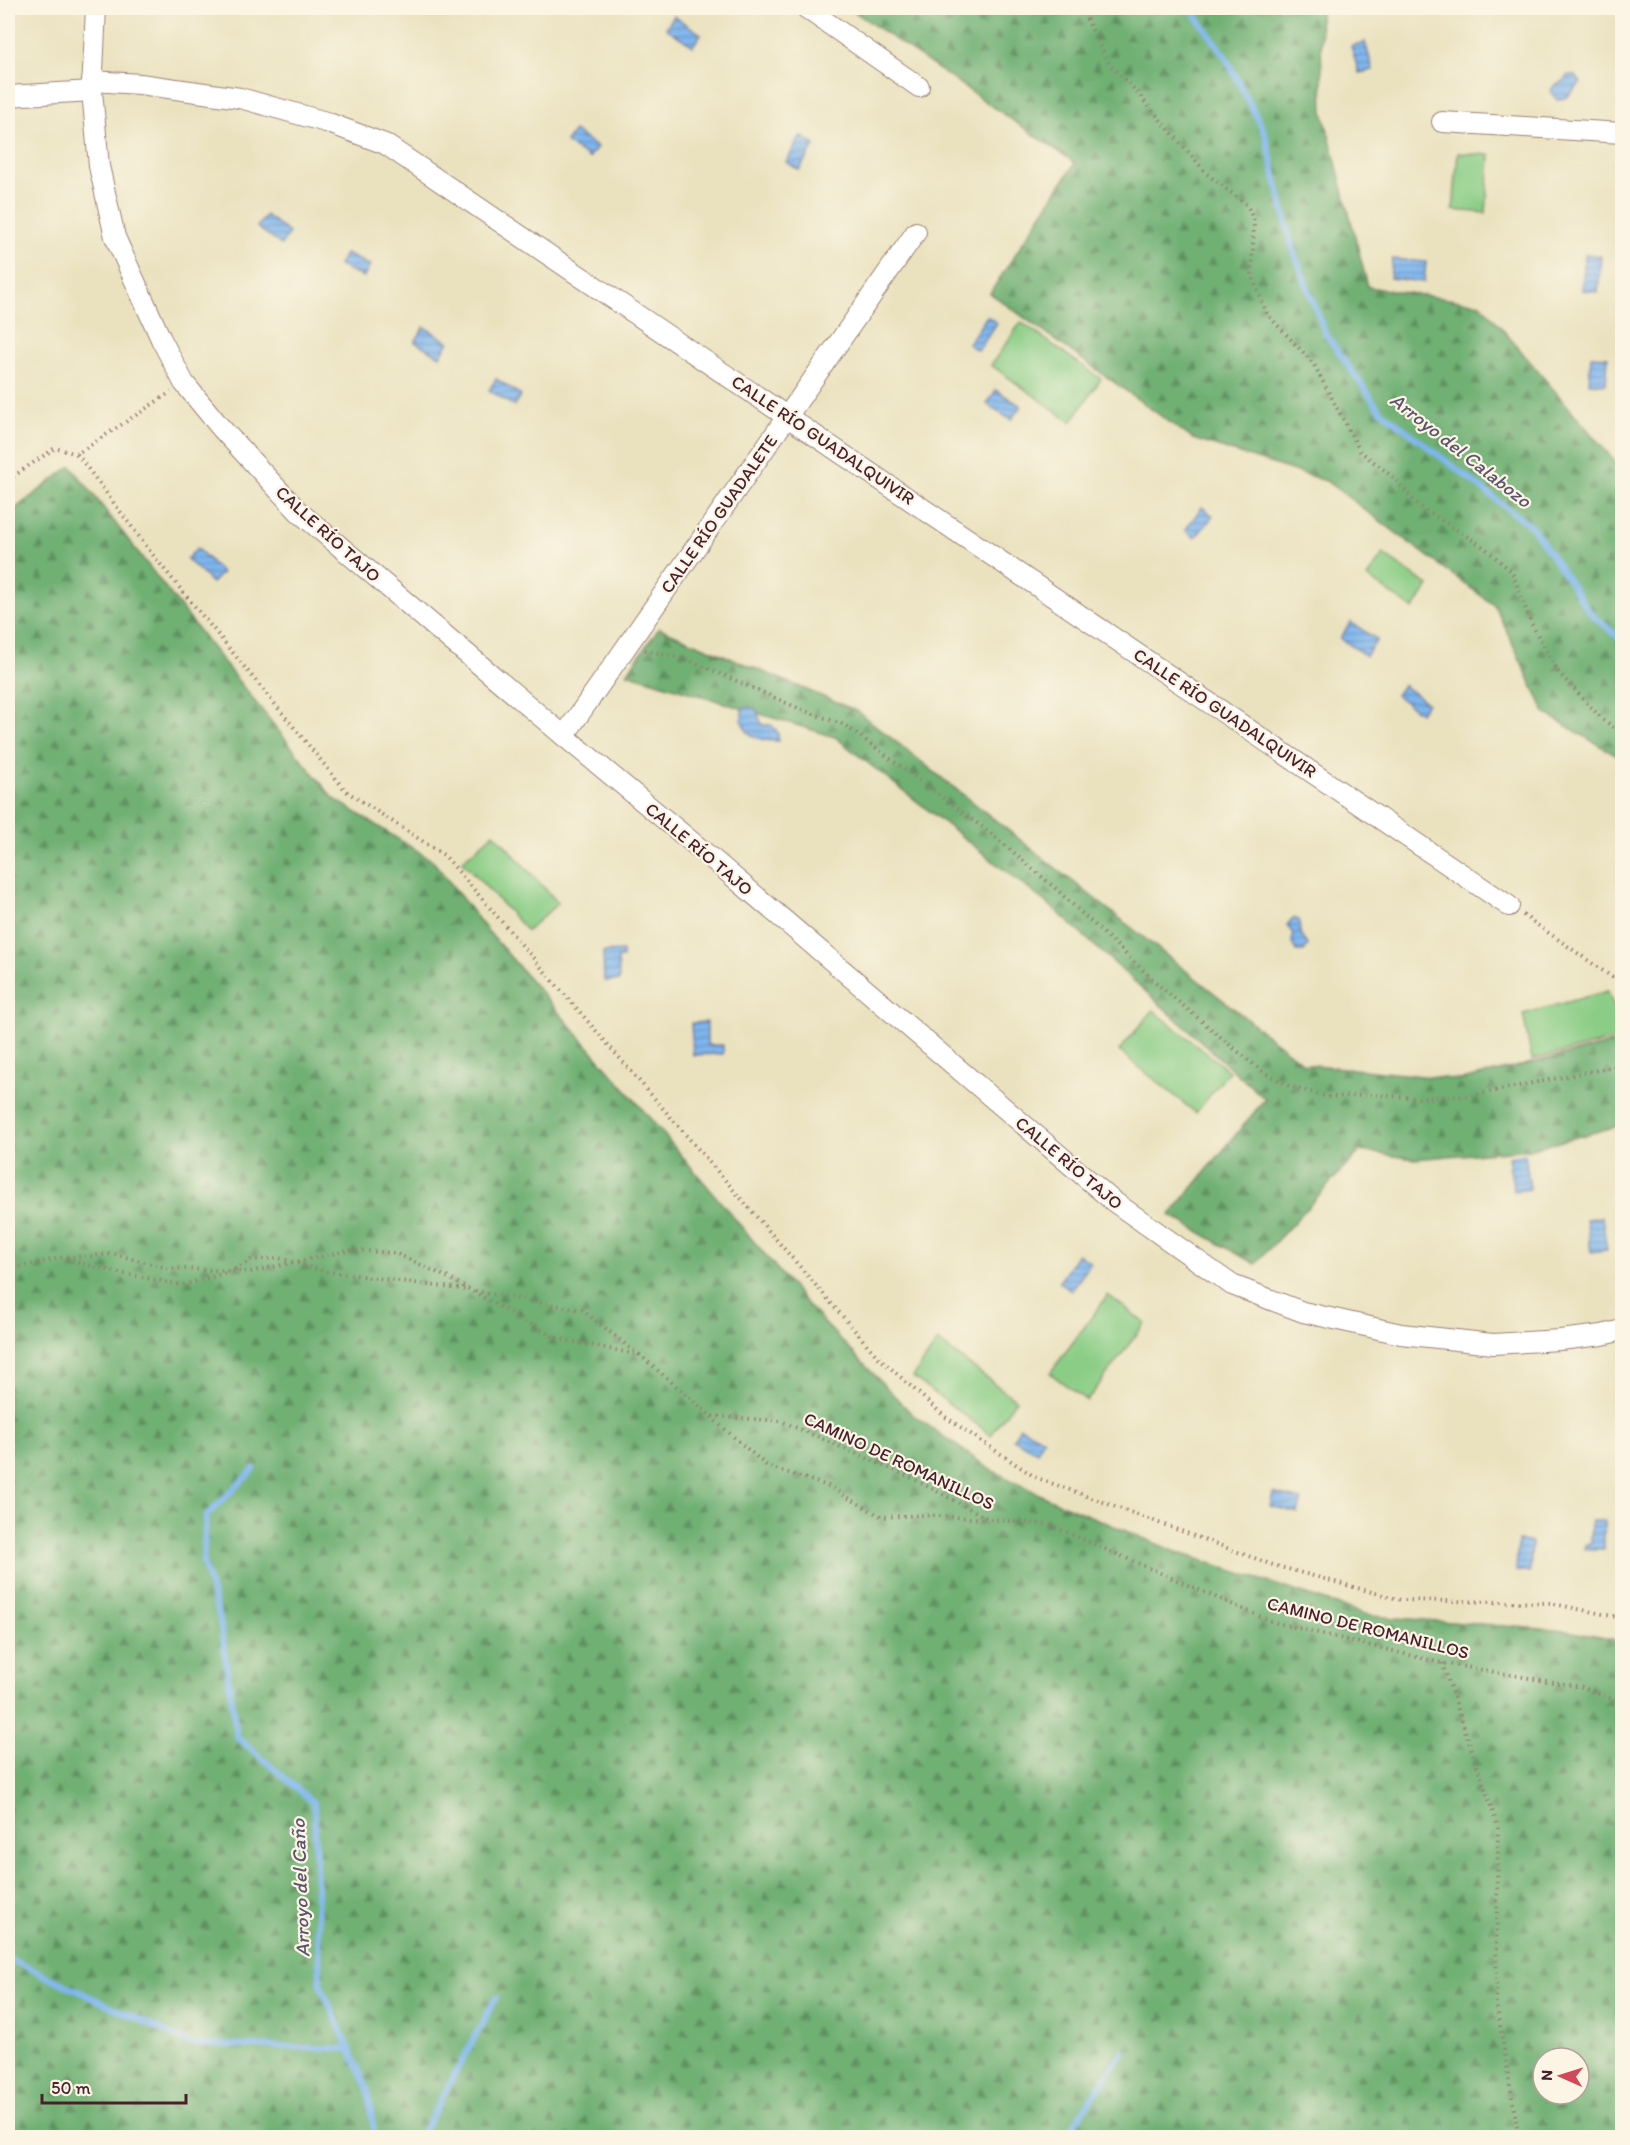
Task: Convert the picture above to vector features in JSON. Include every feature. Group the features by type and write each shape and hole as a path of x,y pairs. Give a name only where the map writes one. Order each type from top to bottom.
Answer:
{"street":[{"name":"CALLE RÍO TAJO","path":"96,8 92,86 99,166 116,237 160,339 184,383 221,428 298,511 716,862 1113,1201 1232,1285 1303,1312 1401,1334 1493,1344 1560,1340 1623,1330"},
{"path":"806,8 919,87"},
{"name":"CALLE RÍO GUADALQUIVIR","path":"8,96 92,86 140,84 240,98 326,122 385,144 1509,906"},
{"path":"1442,122 1623,133"},
{"name":"CALLE RÍO GUADALETE","path":"564,736 916,232"}],"path":[{"path":"1081,8 1110,65 1127,81 1208,174 1247,205 1254,222 1252,276 1267,314 1313,363 1360,451 1394,478 1418,505 1485,548 1512,572 1531,623 1559,673 1603,720 1623,732"},
{"path":"77,454 184,383"},
{"path":"8,480 55,448 77,454 156,559 346,790 445,856 876,1355 944,1416 1035,1476 1273,1565 1401,1599 1549,1603 1623,1618"},
{"path":"627,645 689,660 800,709 845,725 993,835 1055,888 1170,994 1260,1070 1288,1086 1328,1097 1372,1095 1433,1098 1468,1095 1623,1065"},
{"path":"1509,906 1623,984"},
{"path":"8,1266 13,1268 61,1258 114,1254 167,1268 250,1272 351,1250 394,1253 449,1278 555,1338 640,1355"},
{"path":"61,1258 115,1272 183,1285 232,1271 251,1260 279,1258 323,1271 472,1291 582,1310 640,1355 767,1466 828,1486 882,1517 925,1515 989,1519"},
{"name":"CAMINO DE ROMANILLOS","path":"711,1416 781,1421 910,1477 989,1519 1050,1525 1273,1622 1442,1663 1582,1687 1623,1703"},
{"path":"1442,1663 1498,1827 1496,2002 1519,2138"}],"green space":[{"path":"849,8 1320,8 1323,112 1368,287 1481,304 1622,470 1622,759 1545,713 1495,606 1326,481 1193,439 990,293 1075,163"},
{"path":"1458,153 1490,155 1486,213 1453,210"},
{"path":"1021,322 1101,379 1071,422 991,365"},
{"path":"71,466 227,667 333,798 433,861 486,929 633,1098 810,1308 912,1414 991,1470 1047,1498 1174,1551 1371,1616 1568,1631 1622,1641 1622,2137 8,2137 8,514"},
{"path":"1383,554 1429,586 1413,609 1367,577"},
{"path":"659,628 857,711 1304,1064 1462,1080 1622,1041 1622,1125 1532,1149 1414,1159 1360,1151 1255,1264 1170,1215 1265,1099 1054,909 835,737 627,673"},
{"path":"494,833 558,903 527,931 462,861"},
{"path":"1608,991 1622,1030 1622,1038 1532,1060 1523,1014"},
{"path":"1153,1010 1229,1071 1196,1113 1119,1051"},
{"path":"1108,1295 1145,1323 1087,1401 1050,1373"},
{"path":"938,1341 1016,1400 991,1435 913,1377"}],"water":[{"path":"674,16 701,34 693,46 666,28"},
{"path":"1365,42 1373,70 1359,73 1351,46"},
{"path":"1568,75 1576,76 1581,83 1567,97 1557,100 1550,91 1556,84 1563,82"},
{"path":"574,131 597,147 589,158 566,142"},
{"path":"801,136 815,145 799,170 786,162"},
{"path":"266,215 289,233 281,245 257,227"},
{"path":"345,254 370,265 364,277 339,266"},
{"path":"1585,254 1601,256 1598,292 1582,290"},
{"path":"1392,259 1426,262 1424,282 1390,278"},
{"path":"987,316 997,323 978,351 968,344"},
{"path":"424,327 449,342 440,356 415,342"},
{"path":"1591,356 1608,357 1606,384 1589,383"},
{"path":"496,379 521,395 514,406 489,390"},
{"path":"996,390 1021,406 1011,420 987,404"},
{"path":"1202,507 1213,516 1195,538 1185,530"},
{"path":"197,548 222,573 212,583 187,559"},
{"path":"1351,622 1377,640 1366,656 1340,638"},
{"path":"1403,685 1427,703 1420,713 1396,695"},
{"path":"749,707 756,709 762,725 771,725 775,728 778,741 756,738 747,731 742,718 742,709"},
{"path":"1293,918 1299,920 1300,932 1308,945 1304,951 1296,951 1292,943 1293,934 1287,925"},
{"path":"623,951 623,958 618,958 619,981 604,981 603,952"},
{"path":"707,1022 707,1045 723,1045 723,1054 693,1055 691,1023"},
{"path":"1525,1154 1530,1189 1514,1191 1508,1157"},
{"path":"1602,1217 1607,1250 1591,1252 1586,1219"},
{"path":"1078,1254 1091,1263 1071,1291 1059,1282"},
{"path":"1020,1427 1044,1439 1037,1452 1013,1439"},
{"path":"1273,1493 1302,1500 1298,1513 1270,1506"},
{"path":"1591,1521 1604,1521 1604,1549 1585,1549 1585,1545 1591,1544"},
{"path":"1518,1541 1532,1542 1530,1572 1516,1571"}],"waterway":[{"name":"Arroyo del Calabozo","path":"1190,8 1225,56 1265,133 1292,247 1325,333 1379,409 1533,528 1591,614 1622,640"},
{"name":"Arroyo del Caño","path":"254,1469 206,1516 203,1562 220,1620 237,1737 314,1803 320,1984 368,2090 375,2138"},
{"path":"8,1958 191,2044 350,2049"},
{"path":"420,2138 496,1998"},
{"path":"1065,2138 1123,2052"}]}
